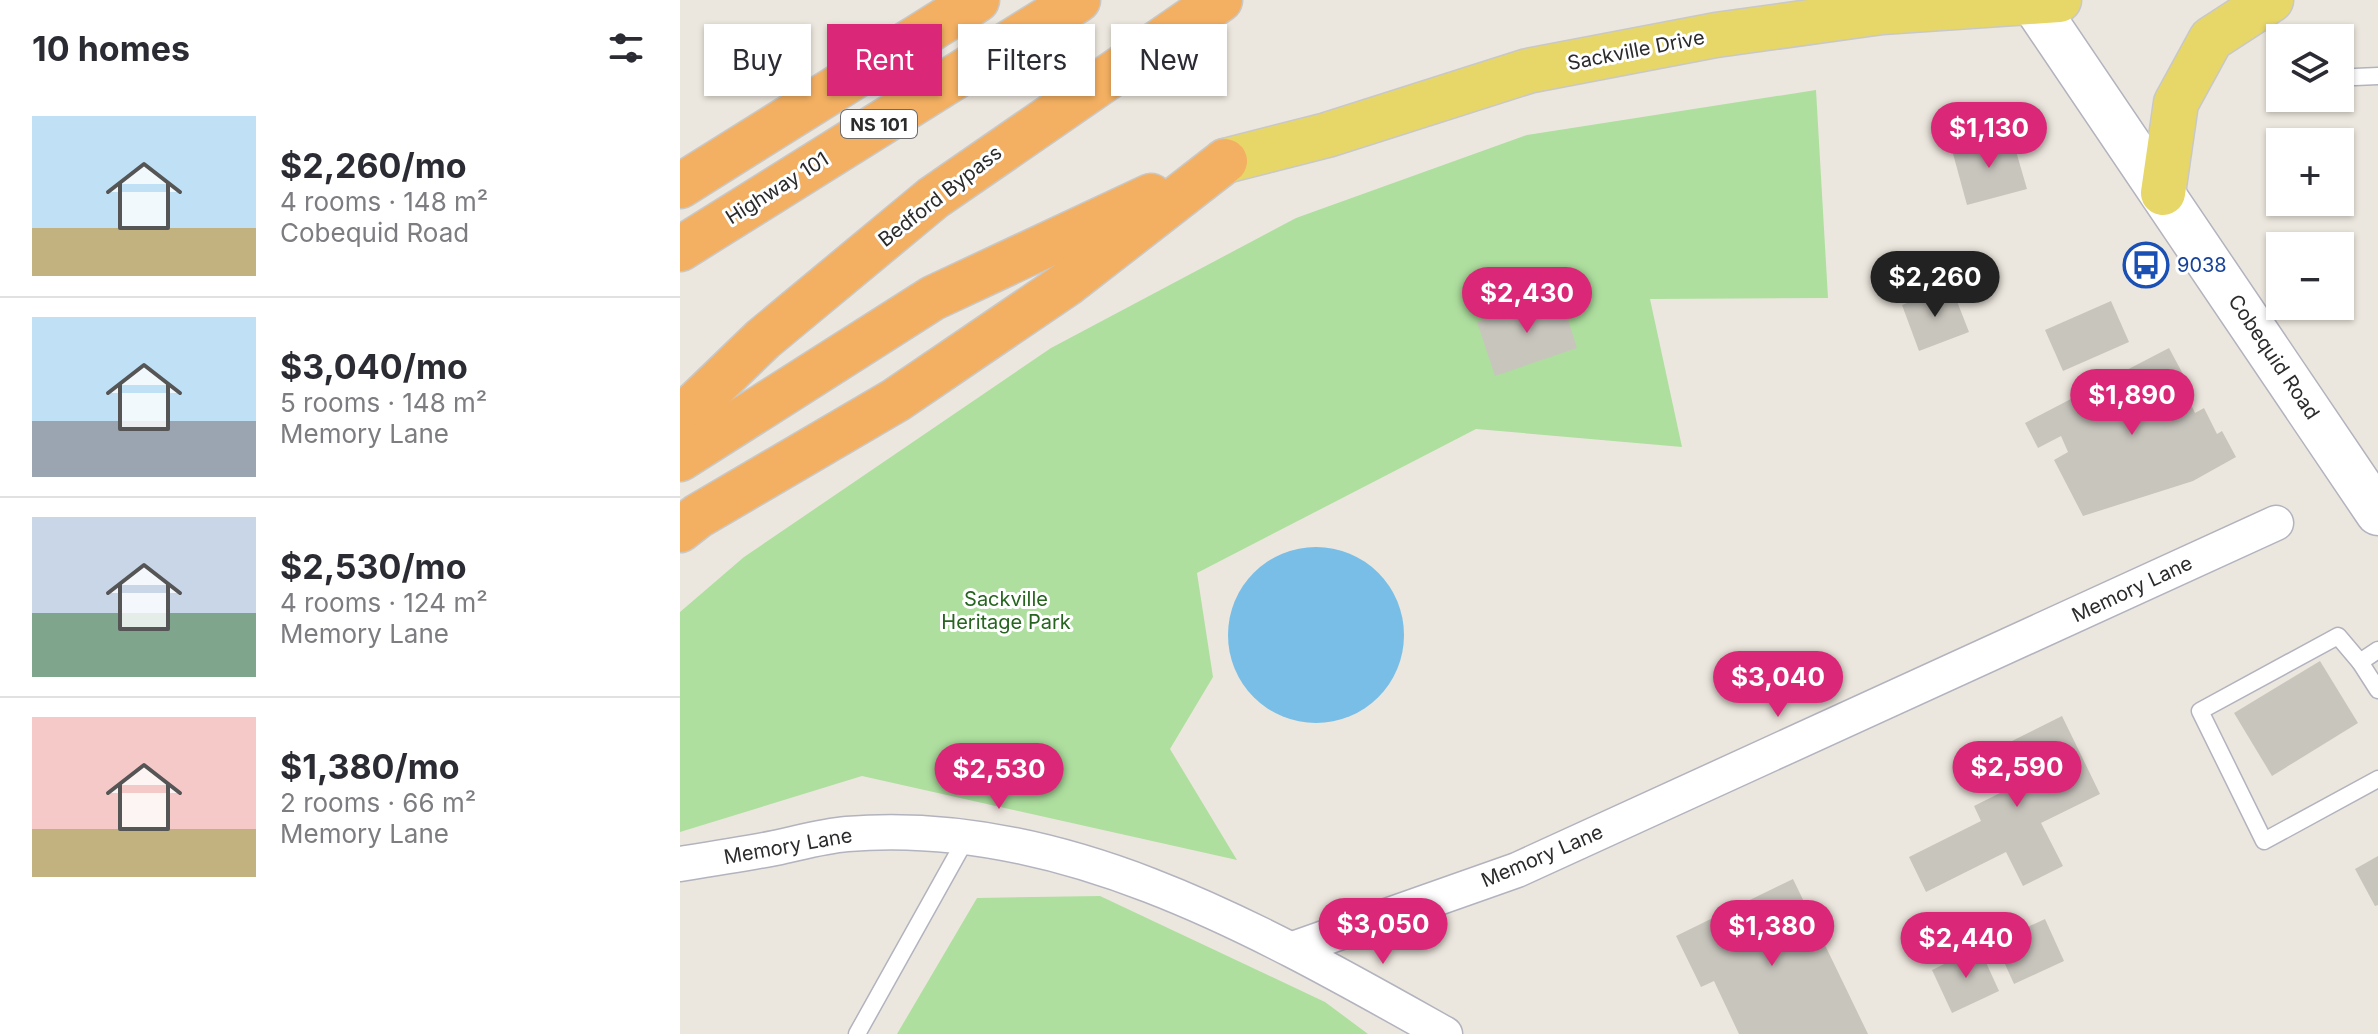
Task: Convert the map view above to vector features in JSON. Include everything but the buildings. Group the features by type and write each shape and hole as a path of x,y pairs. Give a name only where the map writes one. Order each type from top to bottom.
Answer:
{"highway":[{"name":"NS 101","path":"680,186 977,0"},
{"name":"Highway 101","path":"680,249 1078,0"},
{"name":"Bedford Bypass","path":"680,419 763,339 933,198 1220,0"},
{"path":"680,459 933,298 1225,161"},
{"path":"680,530 698,516 923,382 1068,283 1225,161"}],"main road":[{"path":"1716,35 1772,0"},
{"path":"2163,193 2176,103 2211,39 2271,0"},
{"name":"Sackville Drive","path":"1225,161 1327,135 1528,71 1716,35 1882,12 2047,2"},
{"name":"Cobequid Road","path":"2047,2 2163,193 2378,513"}],"street":[{"name":"Memory Lane","path":"680,864 845,834 992,839 1080,862 1226,916 1293,949 1517,870 2276,523"},
{"path":"1293,949 1445,1034"}],"lane":[{"path":"2355,77 2378,76"},
{"path":"2378,690 2338,636 2200,711 2264,841 2378,779"},
{"path":"2360,662 2378,650"},
{"path":"857,1034 967,837"}],"green space":[{"name":"Sackville Heritage Park","path":"1816,90 1828,298 1650,299 1682,447 1476,429 1197,573 1213,677 1170,749 1237,860 862,776 680,832 680,612 744,557 1051,348 1296,218 1527,135"},
{"path":"1100,896 1325,1002 1368,1034 897,1034 977,898"}],"water":[{"path":"1316,547 1350,554 1378,573 1397,601 1404,635 1397,669 1378,697 1350,716 1316,723 1282,716 1254,697 1235,669 1228,635 1235,601 1254,573 1282,554"}],"place":[{"name":"9038","path":"2146,265"}]}
